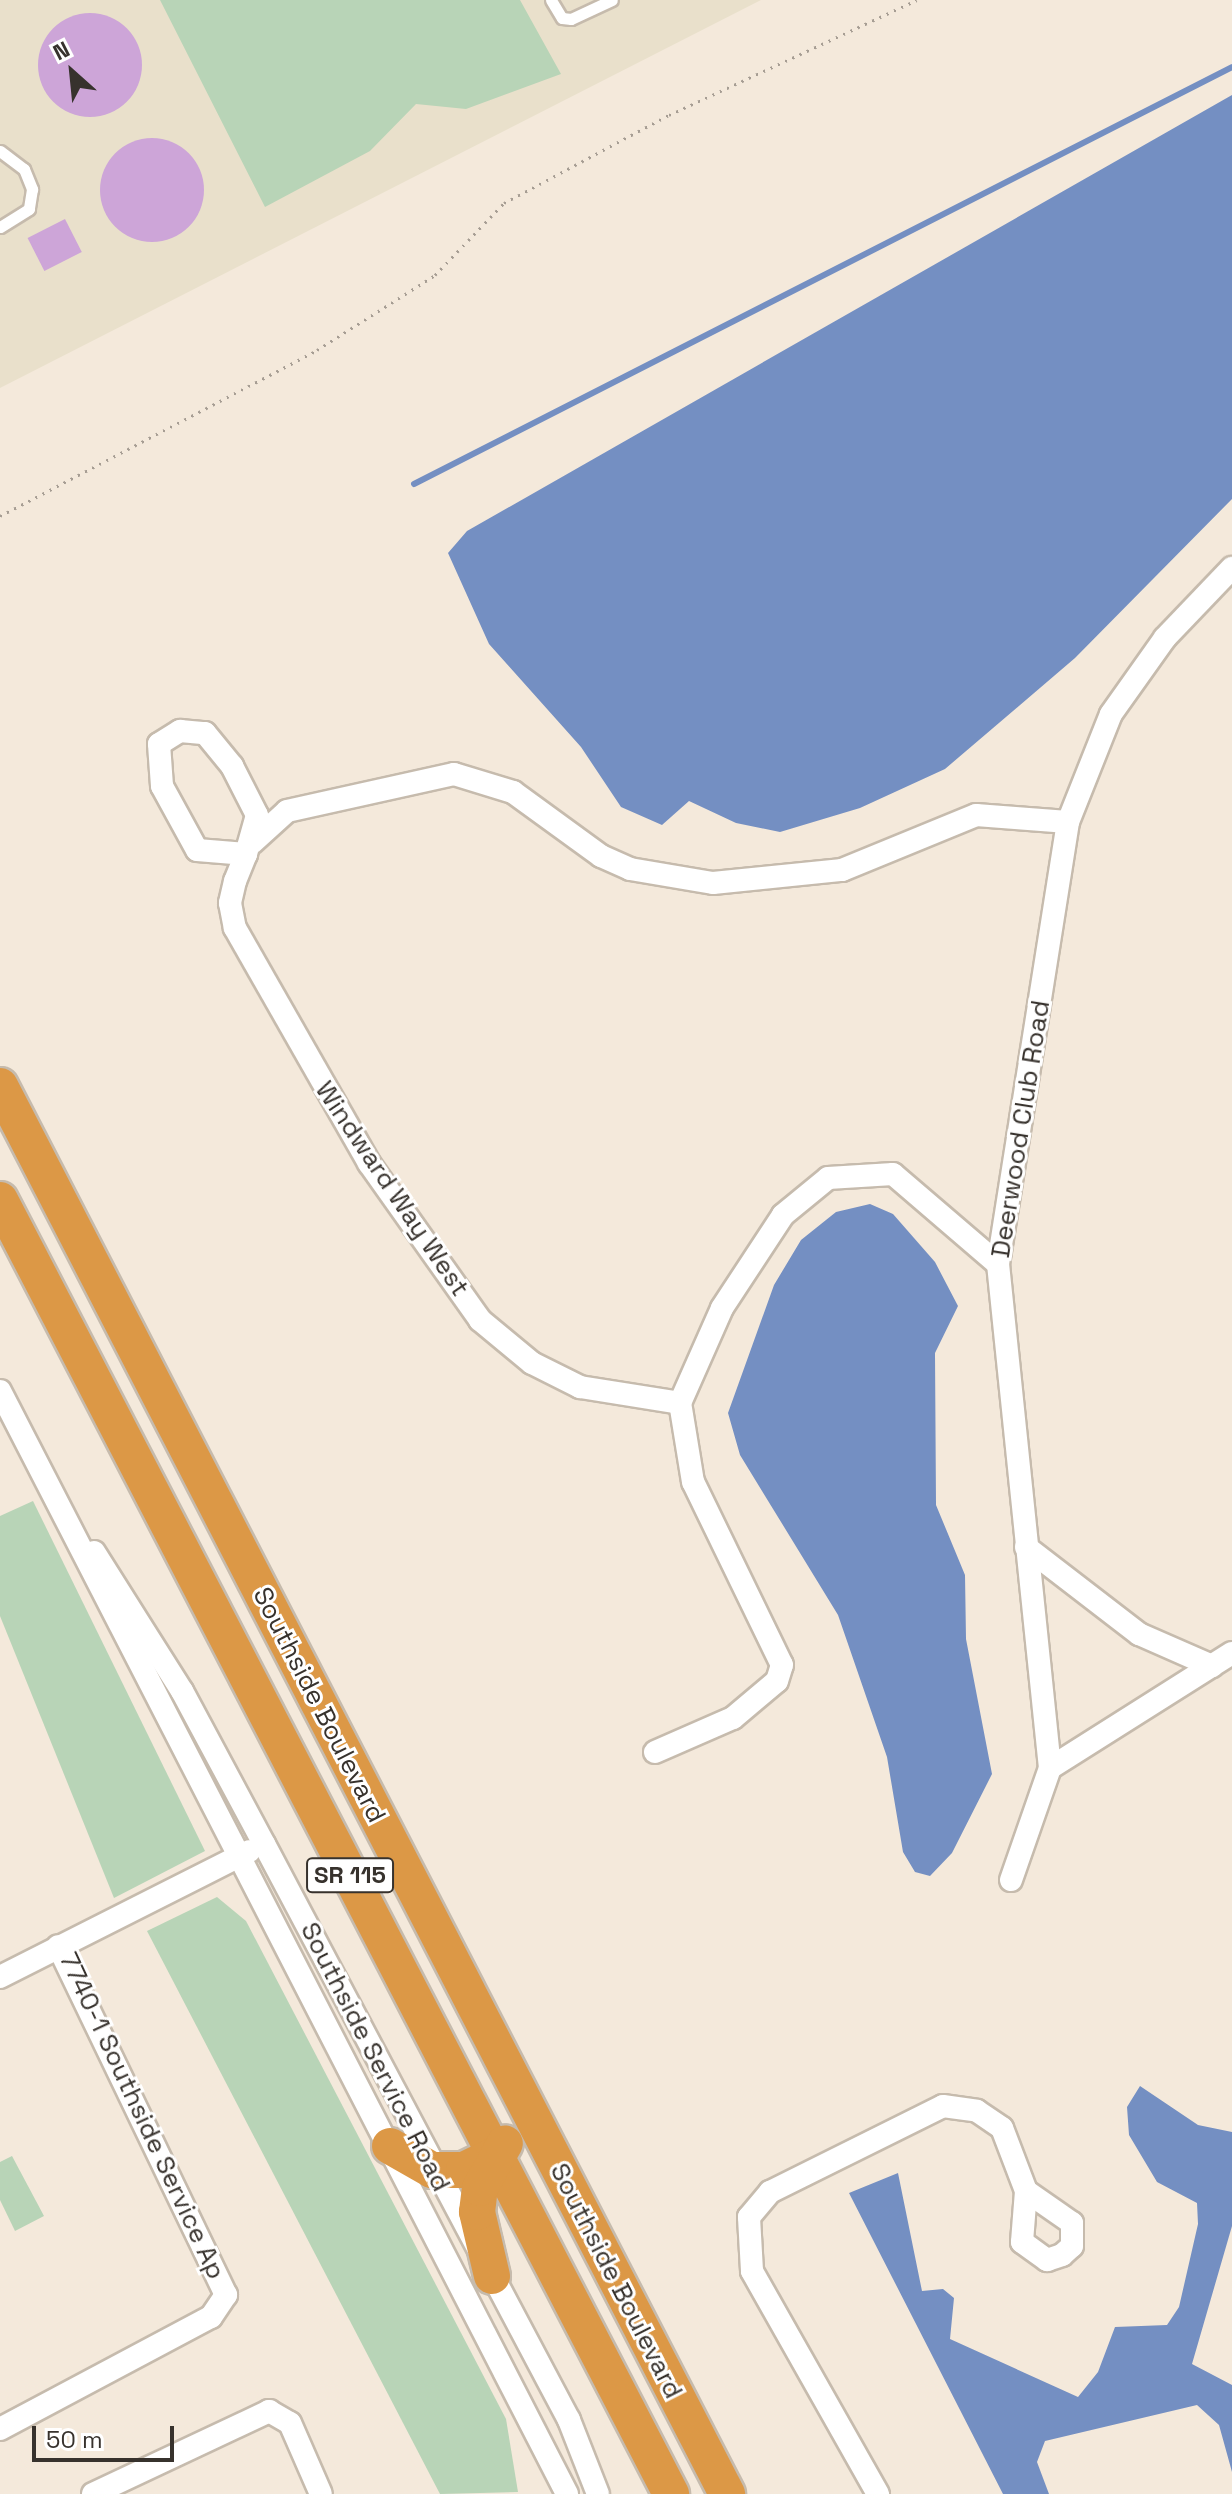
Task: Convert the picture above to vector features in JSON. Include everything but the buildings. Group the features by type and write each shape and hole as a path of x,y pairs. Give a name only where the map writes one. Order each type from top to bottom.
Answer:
{"highway":[{"name":"Southside Boulevard","path":"0,1086 727,2494"},
{"name":"Southside Boulevard","path":"0,1200 671,2494"},
{"path":"492,2276 477,2212 495,2155 512,2135 523,2101"},
{"path":"390,2146 432,2170 464,2170 495,2155"}],"street":[{"name":"Deerwood Club Road","path":"1011,1880 1050,1768 998,1264 1068,822 1111,714 1165,638 1232,568"},
{"name":"Windward Way West","path":"246,854 197,850 162,786 159,744 180,731 205,733 232,766 257,815 246,854 230,903 235,928 369,1163 480,1320 532,1363 580,1387 680,1403"},
{"path":"246,854 287,811 454,774 513,792 601,856 630,869 713,883 842,870 976,815 1068,822"},
{"path":"655,1752 733,1718 777,1681 782,1665 693,1482 680,1403 722,1308 798,1197 828,1178 893,1174 934,1201 998,1264"},
{"name":"Southside Service Road","path":"0,1391 390,2146 560,2492"},
{"name":"Southside Service Road","path":"38,1463 182,1691 432,2170 569,2420 593,2485"},
{"path":"1026,1547 1139,1634 1212,1666"},
{"path":"1050,1768 1232,1653"},
{"name":"7740-1 Southside Service Ap","path":"0,2429 211,2317 226,2295 58,1946 264,1844"},
{"path":"0,1977 58,1946"},
{"path":"878,2494 752,2271 749,2217 770,2192 943,2106 977,2111 1002,2128 1026,2191"},
{"path":"93,2494 269,2411 290,2423 321,2494"},
{"path":"560,2492 593,2485"}],"lane":[{"path":"551,0 562,18 571,19 612,0"},
{"path":"0,151 24,169 32,189 29,209 0,227"}],"path":[{"path":"0,516 317,350 435,275 504,203 669,115 917,0"}],"shaded area":[{"path":"0,0 761,0 0,388"}],"green space":[{"path":"160,0 520,0 561,74 466,109 416,104 370,151 265,207"},
{"path":"33,1501 205,1851 114,1898 0,1616 0,1516"},
{"path":"217,1897 246,1921 506,2419 518,2492 440,2494 147,1931"},
{"path":"12,2156 44,2216 15,2231 0,2200 0,2162"}],"water":[{"path":"1232,95 1232,499 1075,658 945,769 860,808 780,832 736,823 689,801 662,825 621,807 581,747 489,644 448,553 467,531"},
{"path":"870,1204 893,1214 935,1262 958,1306 935,1353 936,1505 965,1575 966,1639 992,1774 952,1853 930,1876 915,1872 903,1852 887,1757 838,1615 740,1455 728,1413 774,1285 801,1240 836,1212"},
{"path":"1140,2086 1198,2125 1232,2132 1232,2226 1192,2364 1232,2385 1232,2472 1219,2425 1197,2405 1045,2441 1037,2462 1049,2494 1003,2494 849,2193 898,2173 922,2291 943,2289 954,2298 950,2339 1078,2397 1098,2372 1115,2327 1167,2325 1179,2307 1198,2224 1197,2203 1157,2182 1129,2135 1127,2107"}],"waterway":[{"path":"414,484 1232,67"}]}
